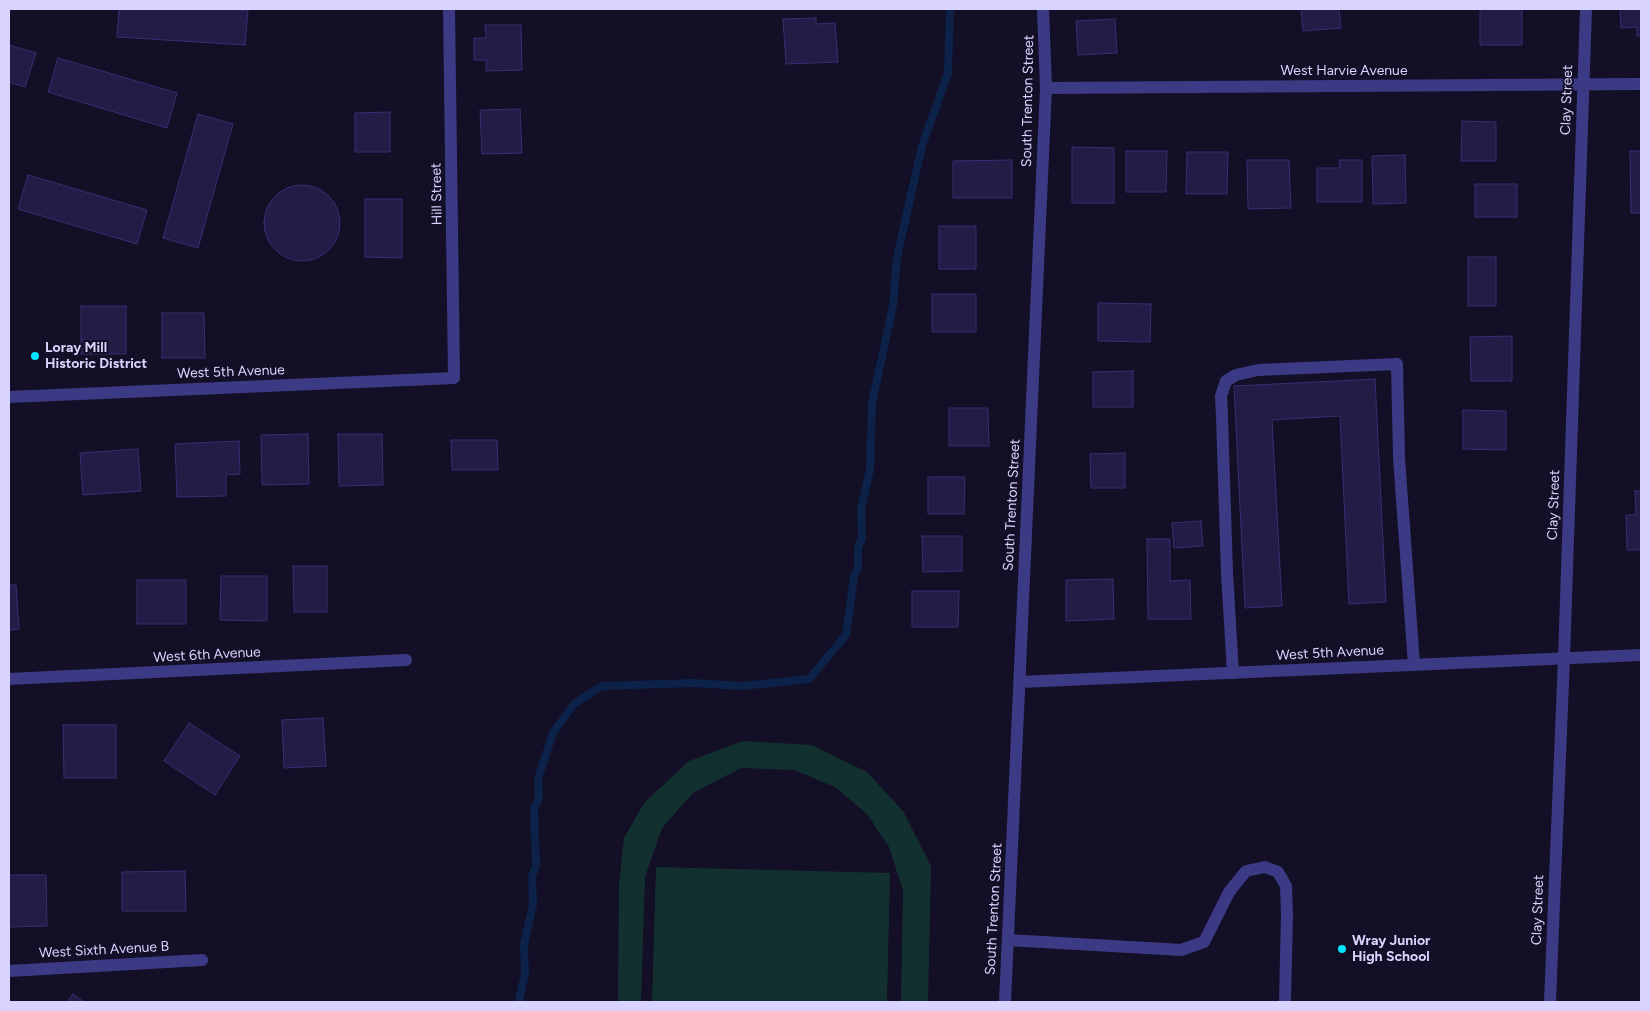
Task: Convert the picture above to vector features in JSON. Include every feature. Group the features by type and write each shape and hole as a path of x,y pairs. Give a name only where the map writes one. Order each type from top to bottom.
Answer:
{"street":[{"name":"Hill Street","path":"449,9 454,378"},
{"name":"South Trenton Street","path":"1005,1002 1046,88 1043,9"},
{"name":"Clay Street","path":"1550,1002 1564,658 1586,9"},
{"name":"West Harvie Avenue","path":"1046,88 1641,84"},
{"path":"1233,673 1227,573 1221,396 1226,381 1236,375 1258,370 1387,364 1397,364 1399,458 1414,665"},
{"name":"West 5th Avenue","path":"9,397 454,378"},
{"name":"West 5th Avenue","path":"1020,682 1641,655"},
{"name":"West 6th Avenue","path":"9,679 406,660"},
{"path":"1008,940 1181,950 1204,942 1229,892 1246,871 1265,867 1278,872 1286,886 1285,1002"},
{"name":"West Sixth Avenue B","path":"9,971 202,960"}],"green space":[{"path":"743,741 812,745 867,772 903,811 931,866 928,1002 901,1002 903,891 889,847 867,814 835,787 794,770 741,768 693,793 662,828 645,877 641,1002 618,1002 619,883 624,838 644,803 689,761"},
{"path":"656,867 890,873 887,1002 652,1002"}],"building":[{"path":"119,9 248,10 245,45 117,37"},
{"path":"1301,9 1339,9 1341,28 1303,31"},
{"path":"1480,9 1522,9 1522,45 1480,45"},
{"path":"1620,9 1641,9 1641,36 1637,36 1637,27 1621,28"},
{"path":"816,18 816,24 835,23 838,62 786,64 783,19"},
{"path":"1115,19 1117,53 1078,55 1076,21"},
{"path":"485,25 521,25 522,70 486,71 486,60 474,60 474,38 486,38"},
{"path":"9,45 36,53 25,87 9,82"},
{"path":"58,58 177,93 167,128 48,92"},
{"path":"520,109 522,153 482,154 480,110"},
{"path":"390,112 390,152 355,152 355,113"},
{"path":"198,114 233,124 198,248 163,238"},
{"path":"1462,121 1496,122 1496,161 1461,161"},
{"path":"1072,147 1114,148 1114,203 1072,203"},
{"path":"1126,151 1167,151 1166,192 1126,192"},
{"path":"1630,151 1641,151 1641,213 1631,213"},
{"path":"1187,152 1228,152 1227,194 1186,194"},
{"path":"1405,155 1406,203 1373,204 1372,156"},
{"path":"1012,160 1012,198 953,198 953,161"},
{"path":"1247,160 1289,160 1291,208 1248,209"},
{"path":"1339,160 1362,160 1362,202 1317,202 1317,168 1340,168"},
{"path":"28,175 147,210 137,244 18,209"},
{"path":"1475,184 1517,184 1517,217 1475,217"},
{"path":"310,185 323,191 334,202 340,215 338,238 323,255 310,261 294,261 281,255 266,238 264,215 270,202 287,187"},
{"path":"365,199 402,199 402,258 365,257"},
{"path":"939,226 976,226 976,269 939,269"},
{"path":"1468,257 1496,257 1496,306 1468,306"},
{"path":"932,294 976,294 976,332 932,332"},
{"path":"1098,303 1151,304 1150,342 1098,341"},
{"path":"81,306 126,306 126,354 81,354"},
{"path":"162,313 204,313 205,358 162,358"},
{"path":"1512,336 1512,381 1471,381 1470,337"},
{"path":"1133,371 1133,407 1093,407 1093,372"},
{"path":"1375,379 1386,602 1349,604 1340,416 1272,420 1282,606 1245,608 1234,386"},
{"path":"949,408 988,408 989,446 949,446"},
{"path":"1463,410 1506,411 1506,450 1463,449"},
{"path":"308,434 309,484 262,485 261,435"},
{"path":"338,434 382,434 383,485 339,486"},
{"path":"451,440 497,440 498,470 452,470"},
{"path":"239,441 240,474 226,475 226,496 177,497 175,444"},
{"path":"138,449 141,491 83,495 80,453"},
{"path":"1125,453 1125,488 1091,488 1090,454"},
{"path":"928,477 965,477 964,514 928,514"},
{"path":"1635,491 1641,491 1641,550 1627,550 1626,515 1636,515"},
{"path":"1201,521 1203,546 1174,548 1172,523"},
{"path":"922,536 962,536 962,571 923,572"},
{"path":"1147,539 1170,539 1170,581 1190,580 1191,619 1148,619"},
{"path":"293,566 327,566 327,612 294,612"},
{"path":"221,576 267,576 267,621 220,620"},
{"path":"1113,579 1114,619 1066,621 1066,580"},
{"path":"137,580 186,580 186,624 137,624"},
{"path":"9,585 16,585 19,629 9,630"},
{"path":"912,591 959,591 958,627 912,627"},
{"path":"323,718 326,766 284,768 282,720"},
{"path":"189,723 240,756 215,795 164,761"},
{"path":"63,725 116,725 116,778 64,778"},
{"path":"185,871 186,911 122,911 122,872"},
{"path":"9,875 46,875 47,926 9,927"},
{"path":"73,994 84,1002 67,1002"}],"waterway":[{"path":"519,1002 525,973 524,944 533,905 532,876 536,866 534,808 539,799 538,779 553,733 574,704 602,686 693,683 742,686 809,679 846,635 854,577 858,567 858,548 862,538 861,509 870,470 872,403 893,306 897,257 922,146 948,73 950,9"}],"place":[{"name":"Loray Mill Historic District","path":"35,356"},
{"name":"Wray Junior High School","path":"1342,949"}]}
